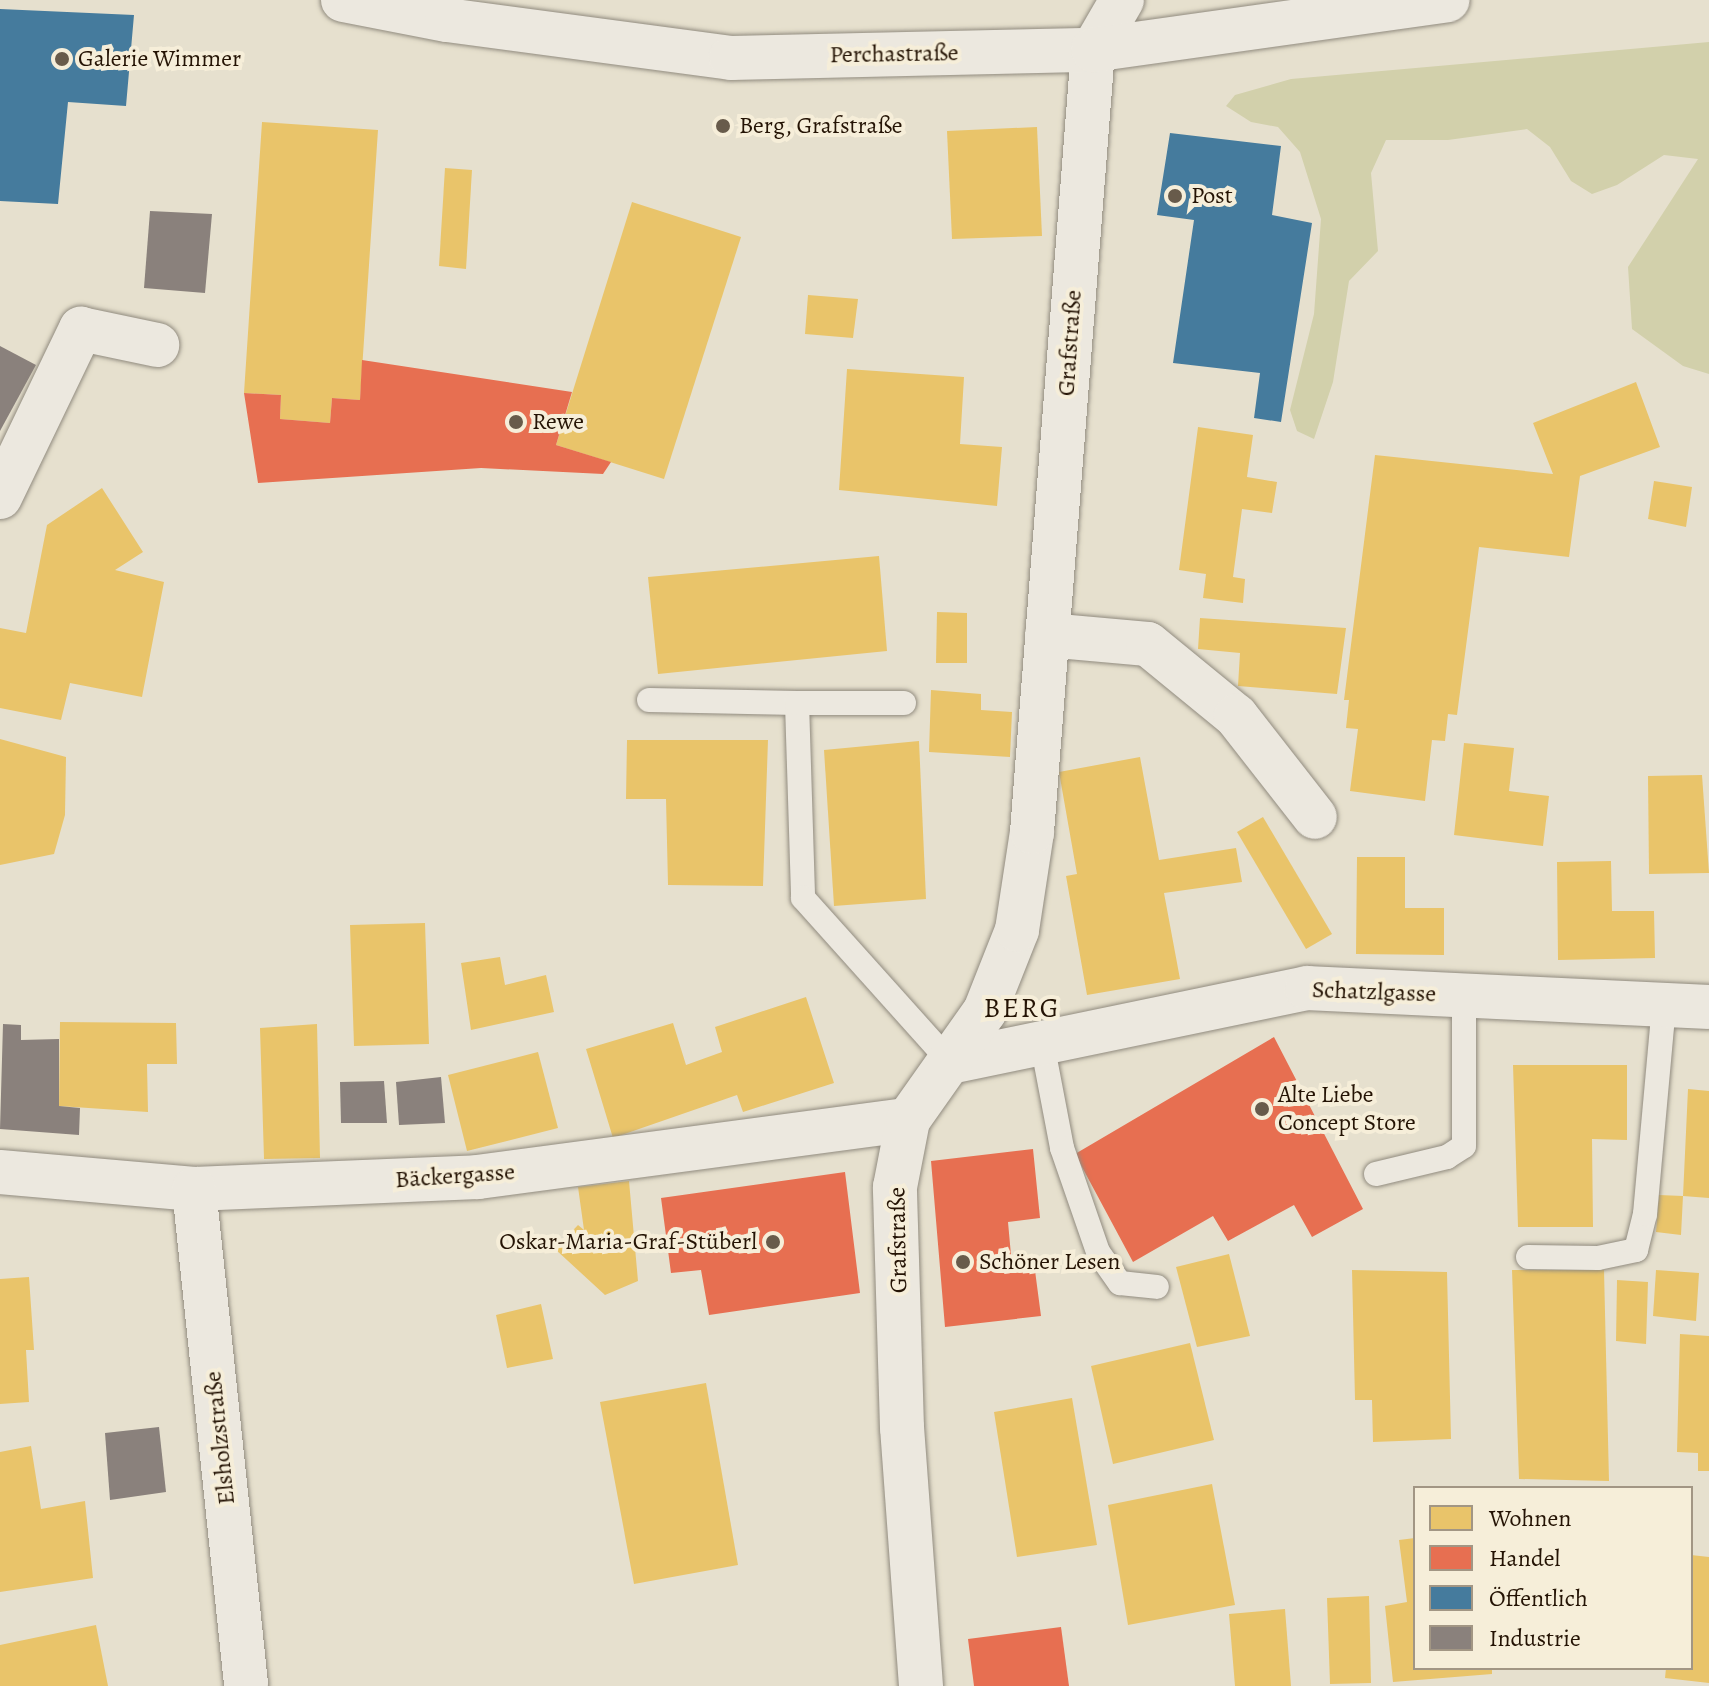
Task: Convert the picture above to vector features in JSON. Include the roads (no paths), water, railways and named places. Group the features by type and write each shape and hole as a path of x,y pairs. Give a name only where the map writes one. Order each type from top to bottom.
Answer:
{"street":[{"name":"Perchastraße","path":"343,0 447,20 731,58 1093,50 1447,0"},
{"path":"1093,50 1122,0"},
{"name":"Grafstraße","path":"921,1686 902,1428 895,1187 908,1120 985,1011 1017,930 1032,832 1093,50"},
{"path":"0,497 81,329 157,345"},
{"path":"1047,635 1148,644 1236,716 1315,817"},
{"name":"Schatzlgasse","path":"950,1062 1307,988 1709,1007"},
{"name":"Bäckergasse","path":"0,1172 194,1189 478,1177 908,1120"},
{"name":"Elsholzstraße","path":"194,1189 246,1686"}],"lane":[{"path":"649,700 904,703"},
{"path":"797,703 803,898 950,1062"},
{"path":"1376,1174 1447,1157 1464,1146 1464,997"},
{"path":"1528,1257 1598,1258 1636,1250 1645,1214 1664,1007"},
{"path":"1042,1043 1062,1148 1098,1252 1120,1283 1157,1287"}],"place":[{"name":"Galerie Wimmer","path":"62,59"},
{"name":"Berg, Grafstraße","path":"723,126"},
{"name":"Post","path":"1175,196"},
{"name":"Rewe","path":"516,422"},
{"name":"Alte Liebe Concept Store","path":"1262,1109"},
{"name":"Oskar-Maria-Graf-Stüberl","path":"773,1242"},
{"name":"Schöner Lesen","path":"963,1262"}],"district":[{"name":"BERG","path":"1022,1008"}]}
